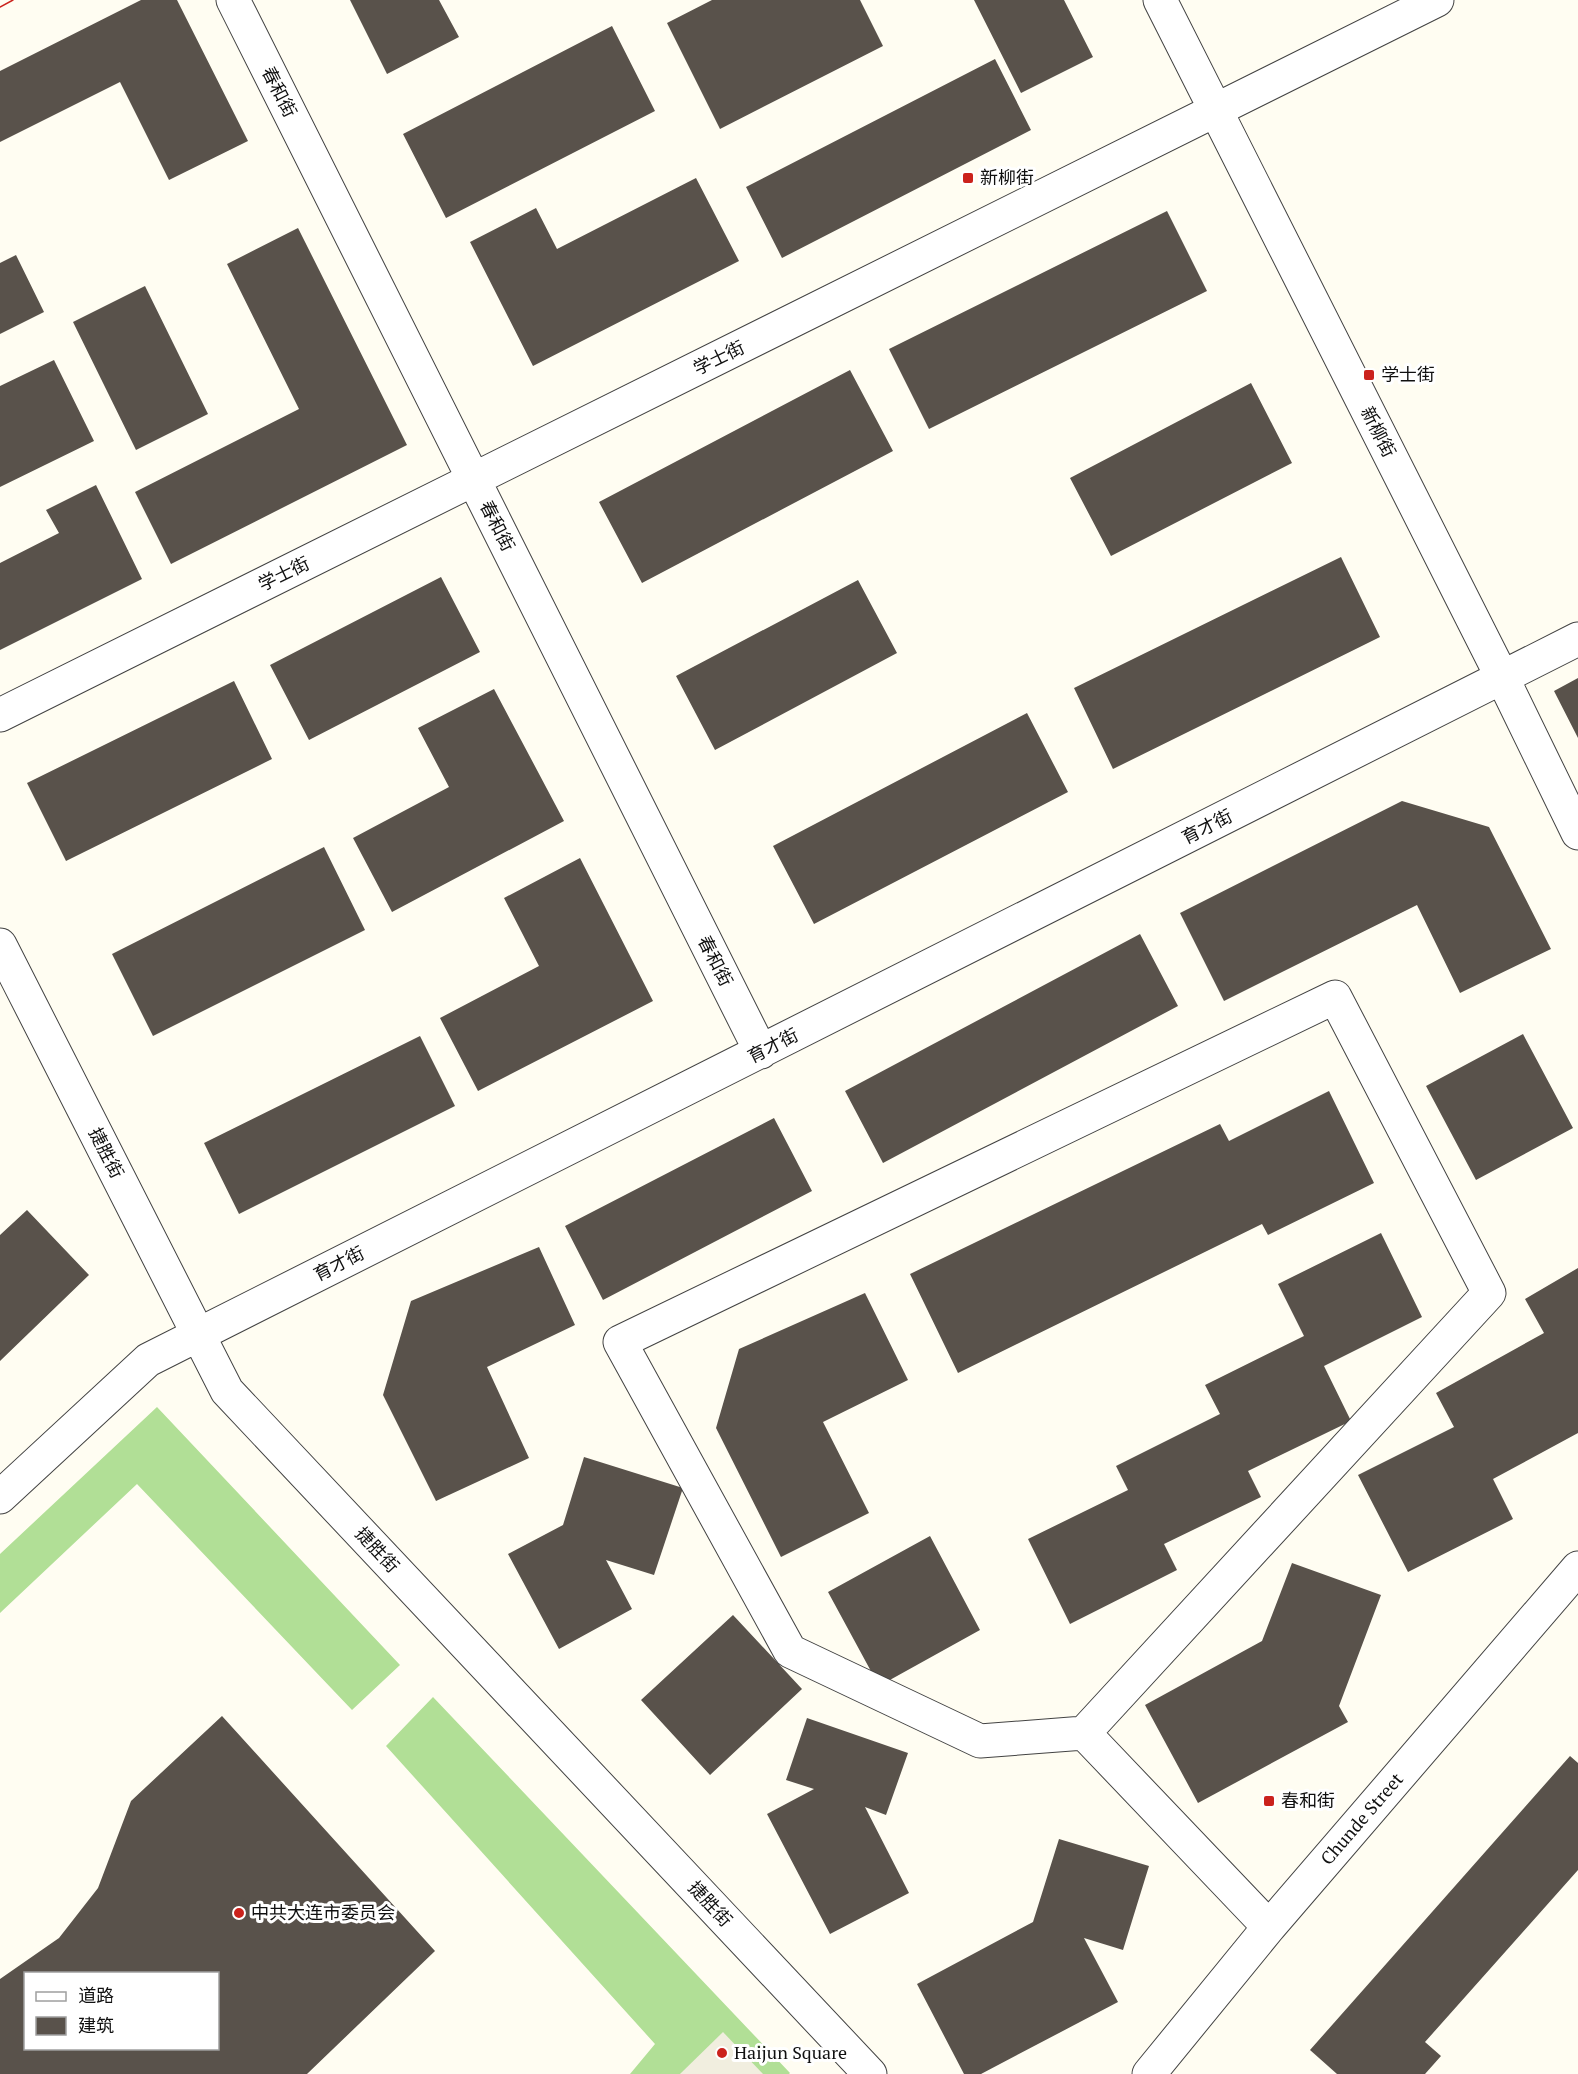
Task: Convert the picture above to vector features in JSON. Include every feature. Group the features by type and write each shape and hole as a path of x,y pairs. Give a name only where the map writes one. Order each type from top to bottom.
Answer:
{"street":[{"name":"春和街","path":"233,0 761,1052"},
{"name":"新柳街","path":"1160,0 1503,679 1578,833"},
{"name":"学士街","path":"0,715 1437,0"},
{"name":"育才街","path":"0,1497 148,1360 1503,679 1578,639"},
{"name":"捷胜街","path":"0,945 227,1391 870,2074"},
{"path":"1335,997 1489,1293 1084,1733 980,1741 790,1651 620,1342 1335,997"},
{"name":"Chunde Street","path":"1149,2074 1269,1927 1578,1568"},
{"path":"1084,1733 1269,1927"}],"green space":[{"path":"157,1407 400,1665 352,1710 137,1484 0,1613 0,1554"},
{"path":"433,1697 789,2074 630,2074 655,2044 386,1746"}],"shaded area":[{"name":"Haijun Square","path":"723,2032 763,2074 680,2074"}],"building":[{"path":"141,0 177,0 248,141 169,180 120,82 0,142 0,71"},
{"path":"350,0 439,0 459,37 387,74"},
{"path":"712,0 860,0 883,46 720,129 667,23"},
{"path":"974,0 1064,0 1093,57 1021,93"},
{"path":"612,26 655,111 446,218 403,134"},
{"path":"995,59 1031,130 782,258 746,187"},
{"path":"696,178 739,261 533,366 470,242 536,208 557,249"},
{"path":"1167,211 1207,291 929,429 889,349"},
{"path":"298,228 407,445 171,564 135,492 299,409 227,264"},
{"path":"16,255 44,312 0,334 0,263"},
{"path":"145,286 208,414 136,450 73,322"},
{"path":"54,360 94,441 0,487 0,386"},
{"path":"850,370 893,451 642,583 599,502"},
{"path":"1251,383 1292,463 1111,556 1070,478"},
{"path":"96,485 142,579 0,650 0,563 59,533 46,510"},
{"path":"1341,557 1380,637 1113,769 1074,688"},
{"path":"441,577 480,652 309,740 270,665"},
{"path":"858,580 897,653 715,750 676,676"},
{"path":"1578,678 1578,738 1554,691"},
{"path":"234,681 272,759 66,861 27,783"},
{"path":"494,689 564,821 392,912 353,838 449,787 418,728"},
{"path":"1027,713 1068,792 814,924 773,846"},
{"path":"1402,801 1489,827 1551,949 1460,993 1417,905 1224,1001 1180,913"},
{"path":"324,847 365,930 153,1036 112,954"},
{"path":"580,858 653,1001 478,1091 440,1018 539,966 504,898"},
{"path":"1140,934 1178,1006 883,1163 845,1091"},
{"path":"1523,1034 1573,1128 1476,1180 1426,1086"},
{"path":"420,1036 455,1106 239,1214 204,1143"},
{"path":"1329,1091 1374,1183 1268,1235 1262,1224 958,1373 910,1274 1220,1124 1229,1141"},
{"path":"774,1118 812,1191 603,1300 565,1226"},
{"path":"27,1210 89,1275 0,1361 0,1235"},
{"path":"1381,1233 1422,1317 1324,1366 1351,1421 1248,1471 1261,1497 1164,1544 1177,1570 1070,1624 1028,1539 1128,1490 1116,1466 1220,1414 1205,1385 1304,1336 1278,1284"},
{"path":"539,1247 575,1325 487,1367 529,1458 436,1501 383,1395 411,1301"},
{"path":"1578,1268 1578,1433 1493,1479 1513,1519 1408,1572 1358,1475 1454,1427 1436,1393 1544,1333 1525,1299"},
{"path":"865,1293 908,1380 823,1422 869,1513 781,1557 716,1428 739,1349"},
{"path":"584,1457 683,1488 654,1575 606,1560 632,1609 559,1649 508,1554 563,1525"},
{"path":"930,1536 980,1630 879,1686 828,1592"},
{"path":"1292,1563 1381,1595 1339,1706 1348,1722 1198,1803 1145,1705 1262,1641"},
{"path":"733,1615 802,1689 710,1775 641,1700"},
{"name":"中共大连市委员会","path":"222,1716 435,1951 307,2074 0,2074 0,1979 59,1938 98,1888 131,1801"},
{"path":"807,1718 908,1753 886,1815 865,1807 909,1893 830,1934 767,1814 814,1789 786,1780"},
{"path":"1570,1756 1578,1763 1578,1870 1425,2042 1441,2056 1425,2074 1337,2074 1310,2050"},
{"path":"1059,1839 1149,1866 1123,1950 1084,1938 1118,2002 981,2074 964,2074 917,1984 1033,1922"}],"tram line":[{"path":"0,7 13,0"}],"place":[{"name":"新柳街","path":"968,178"},
{"name":"学士街","path":"1369,375"},
{"name":"春和街","path":"1269,1801"},
{"name":"中共大连市委员会","path":"239,1913"},
{"name":"Haijun Square","path":"722,2053"}]}
